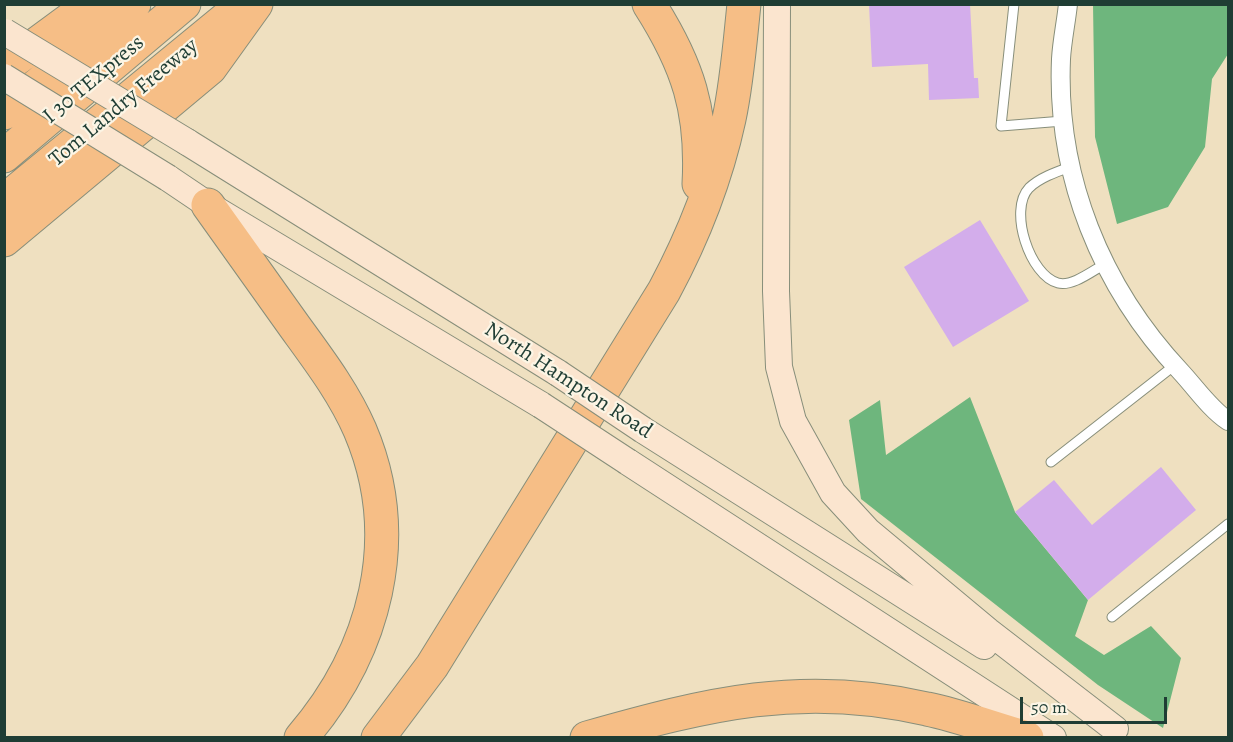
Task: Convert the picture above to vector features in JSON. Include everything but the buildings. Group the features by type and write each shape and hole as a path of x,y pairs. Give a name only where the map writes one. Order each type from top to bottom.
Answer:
{"highway":[{"path":"4,68 92,4"},
{"path":"4,113 134,4"},
{"name":"I 30 TEXpress","path":"4,156 184,4"},
{"name":"Tom Landry Freeway","path":"4,201 243,4"},
{"path":"4,240 210,68 256,4"},
{"path":"649,4 679,56 690,89 699,124 698,187 702,207"},
{"path":"378,738 432,666 658,302 682,258 712,184 729,118 744,4"},
{"path":"208,205 343,396 360,431 373,470 381,512 376,595 364,636 342,682 325,710 301,738"},
{"path":"587,738 682,711 725,702 808,695 849,696 919,707 1028,738"}],"main road":[{"path":"777,4 776,291 779,367 793,421 833,493 868,531 988,631 1122,733"},
{"name":"North Hampton Road","path":"5,32 187,142 558,373 643,430 1122,733"},
{"name":"North Hampton Road","path":"4,76 208,205 541,405 1053,738"}],"street":[{"path":"1068,4 1061,59 1063,121 1070,167 1085,218 1105,264 1148,337 1228,421"}],"lane":[{"path":"1014,4 1001,126 1063,121"},
{"path":"1070,167 1046,177 1028,189 1019,210 1025,239 1038,270 1057,283 1068,283 1105,264"},
{"path":"1051,462 1175,365"},
{"path":"1112,617 1228,524"}],"green space":[{"path":"1093,4 1228,5 1228,54 1212,79 1205,147 1168,207 1117,224 1095,137"},
{"path":"970,397 1015,512 1088,600 1075,636 1104,655 1151,626 1181,658 1163,728 1098,685 861,499 849,420 880,400 886,455"}]}
